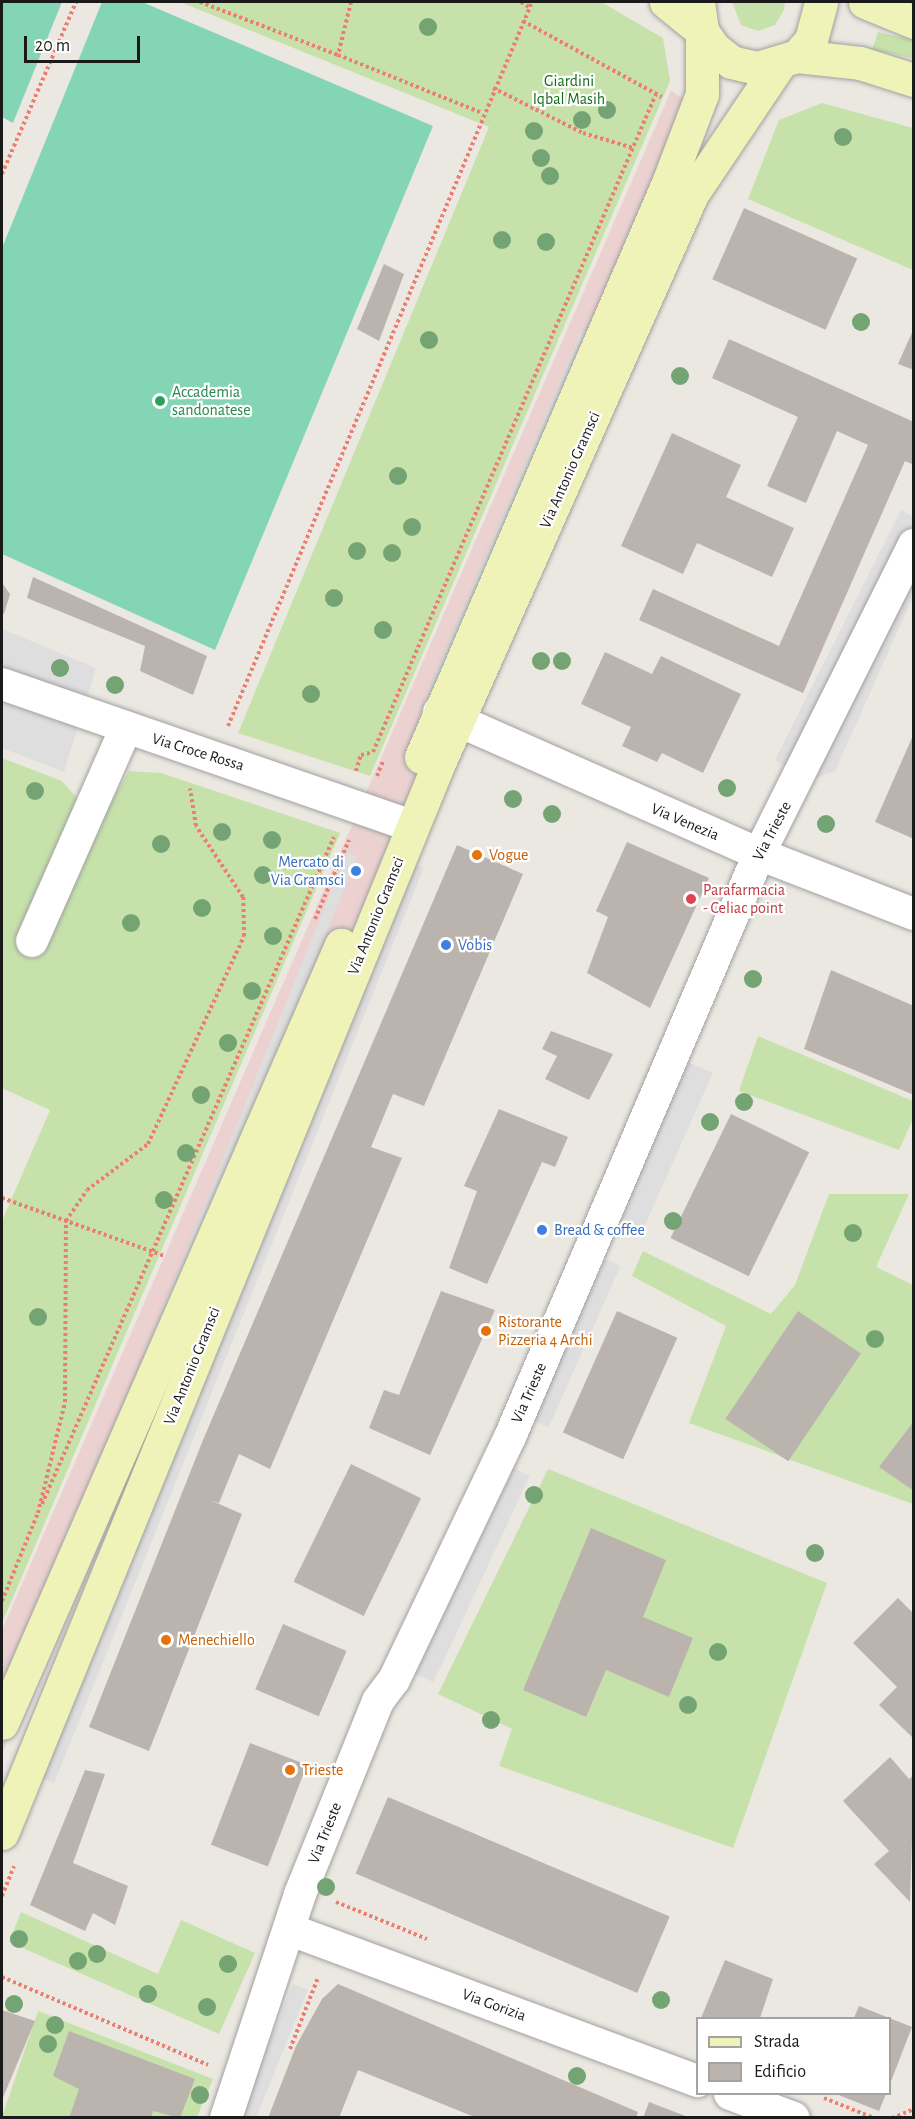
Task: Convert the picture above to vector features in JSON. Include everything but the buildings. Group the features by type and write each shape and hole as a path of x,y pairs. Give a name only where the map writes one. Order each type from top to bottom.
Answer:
{"street":[{"path":"666,2 700,16 731,62 756,68 787,61 851,61 914,80"},
{"name":"Via Antonio Gramsci","path":"449,717 692,194 787,61 811,40 821,2"},
{"path":"865,2 914,22"},
{"name":"Via Antonio Gramsci","path":"2,1833 11,1785 668,183 702,94 700,16"},
{"name":"Via Trieste","path":"226,2118 291,1930 378,1701 394,1680 510,1437 759,854 914,545"},
{"name":"Via Croce Rossa","path":"2,684 125,730 215,756 404,824"},
{"name":"Via Venezia","path":"449,717 759,854 914,914"},
{"path":"32,941 125,730"},
{"name":"Via Antonio Gramsci","path":"2,1723 404,824"},
{"name":"Via Gorizia","path":"291,1930 696,2080"},
{"path":"733,2095 794,2118"}],"path":[{"path":"2,174 76,2"},
{"path":"200,2 482,112"},
{"path":"338,55 351,2"},
{"path":"521,2 529,7"},
{"path":"2,1601 38,1513 65,1402 66,1221 87,1190 121,1170 148,1143 244,936 243,897 196,826 189,780 215,756 482,112 531,2"},
{"path":"523,21 669,100"},
{"path":"493,88 584,134 633,148"},
{"path":"2,1198 168,1258"},
{"path":"287,2055 331,1944 335,1902"},
{"path":"2,1977 241,2079"},
{"path":"816,2095 874,2118"},
{"path":"892,2118 914,2109"}],"shaded area":[{"name":"Mercato di Via Gramsci","path":"671,91 708,113 2,1754 2,1630"},
{"path":"581,331 593,336 436,705 424,700"},
{"path":"901,510 913,517 913,597 835,771 808,780 775,760"},
{"path":"2,629 96,668 64,772 2,748"},
{"path":"347,852 357,856 29,1668 19,1664"},
{"path":"409,862 424,868 54,1783 39,1777"},
{"path":"688,1062 713,1073 644,1228 619,1217"},
{"path":"605,1259 621,1266 549,1428 533,1421"},
{"path":"509,1466 530,1476 433,1682 413,1673"},
{"path":"293,1984 308,1990 256,2118 239,2118"}],"green space":[{"path":"2,2 62,2 13,123 2,117"},
{"name":"Accademia sandonatese","path":"102,2 142,2 433,126 215,650 2,554 2,248"},
{"name":"Giardini Iqbal Masih","path":"180,2 601,2 663,38 670,81 370,776 238,733 489,127"},
{"path":"732,2 785,2 784,10 775,25 758,31 741,25"},
{"path":"878,32 913,40 913,58 872,50"},
{"path":"822,103 913,128 913,270 748,199 779,120"},
{"path":"2,758 62,781 99,823 129,771 161,773 340,833 2,1623 2,1221 50,1110 2,1088"},
{"path":"758,1036 913,1101 913,1119 899,1150 739,1091"},
{"path":"829,1194 909,1194 876,1267 913,1285 913,1504 689,1423 726,1326 632,1276 643,1251 771,1314 795,1285"},
{"path":"548,1469 827,1583 733,1848 499,1766 512,1729 438,1694"},
{"path":"21,1912 158,1974 181,1920 255,1953 219,2034 9,1942"},
{"path":"38,2011 213,2079 197,2117 2,2117"}],"place":[{"name":"Accademia sandonatese","path":"160,401"},
{"name":"Vogue","path":"477,855"},
{"name":"Mercato di Via Gramsci","path":"356,871"},
{"name":"Parafarmacia - Celiac point","path":"691,899"},
{"name":"Vobis","path":"446,945"},
{"name":"Bread & coffee","path":"542,1230"},
{"name":"Ristorante Pizzeria 4 Archi","path":"486,1331"},
{"name":"Menechiello","path":"166,1640"},
{"name":"Trieste","path":"290,1770"}]}
